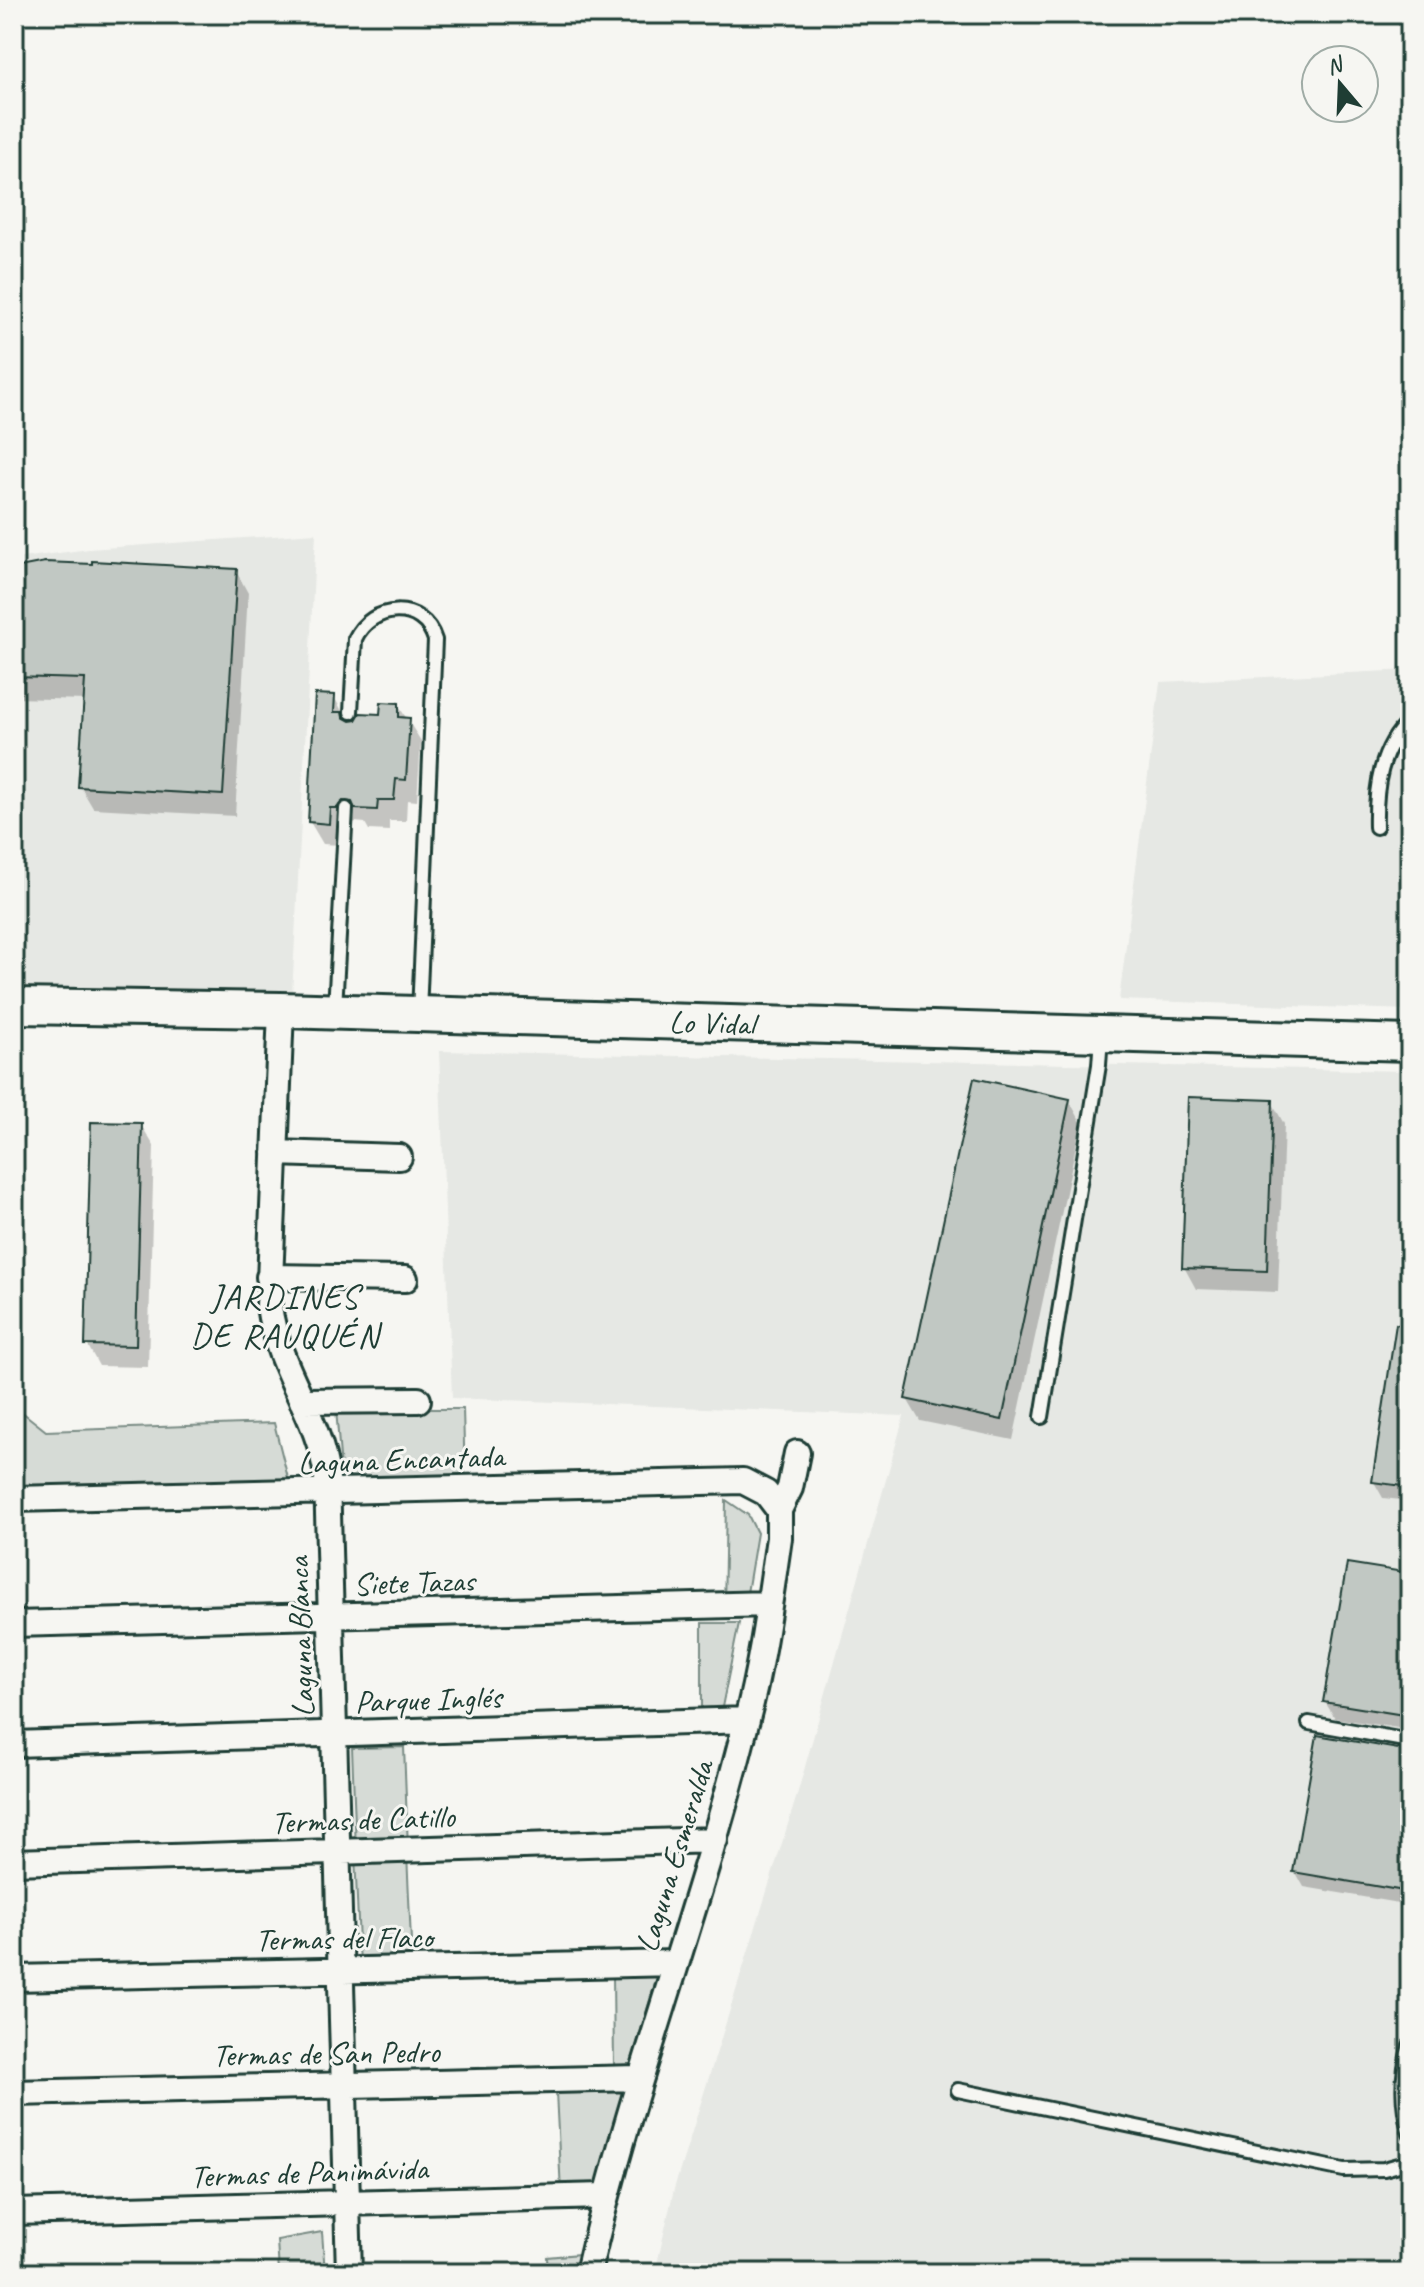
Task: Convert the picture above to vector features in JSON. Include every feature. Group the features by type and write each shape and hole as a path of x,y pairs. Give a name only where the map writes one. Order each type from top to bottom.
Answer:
{"main road":[{"name":"Lo Vidal","path":"14,1006 335,1011 1410,1043"}],"street":[{"name":"Laguna Blanca","path":"281,1010 269,1306 275,1342 320,1440 328,1493 349,2273"},
{"path":"275,1153 399,1157"},
{"path":"269,1277 405,1279"},
{"path":"302,1401 418,1400"},
{"name":"Laguna Esmeralda","path":"588,2273 605,2196 715,1840 747,1720 769,1604 779,1538 779,1510 790,1488 797,1453"},
{"name":"Laguna Encantada","path":"14,1499 743,1481 766,1493 779,1510"},
{"name":"Siete Tazas","path":"14,1624 769,1604"},
{"name":"Parque Inglés","path":"14,1744 747,1720"},
{"name":"Termas de Catillo","path":"14,1862 715,1840"},
{"name":"Termas del Flaco","path":"14,1978 676,1963"},
{"name":"Termas de San Pedro","path":"14,2093 639,2078"},
{"name":"Termas de Panimávida","path":"14,2212 605,2196"}],"lane":[{"path":"351,712 355,639 359,630 365,622 382,613 407,613 421,618 435,640 419,1014"},
{"path":"1376,827 1381,770 1393,740 1410,720"},
{"path":"335,1011 346,809"},
{"path":"1042,1417 1099,1065 1101,1034"},
{"path":"1309,1723 1410,1741"},
{"path":"1410,2045 1403,2079 1403,2100 1410,2134"},
{"path":"958,2090 1334,2168 1365,2170 1410,2162"}],"shaded area":[{"path":"316,533 292,995 14,989 14,559 89,549"},
{"path":"1410,670 1410,1010 1119,1000 1160,682"},
{"path":"439,1051 1410,1071 1410,2273 655,2273 674,2189 797,1795 904,1416 452,1398"},
{"path":"14,1372 22,1412 46,1431 274,1423 290,1486 14,1490"},
{"path":"336,1409 463,1409 465,1480 342,1481"},
{"path":"726,1500 748,1515 757,1533 744,1611 724,1611"},
{"path":"702,1623 739,1623 718,1727 702,1726"},
{"path":"404,1747 408,1848 356,1850 352,1748"},
{"path":"407,1854 412,1963 360,1965 355,1855"},
{"path":"658,1973 630,2067 614,2067 613,1975"},
{"path":"628,2088 598,2190 561,2192 556,2092"},
{"path":"322,2232 325,2273 279,2273 277,2240"},
{"path":"580,2254 573,2273 548,2273 547,2257"}],"building":[{"path":"92,561 237,569 223,795 78,787 85,679 14,677 14,568 45,562 92,564"},
{"path":"315,694 335,695 334,712 342,712 343,717 350,721 356,720 360,713 380,714 381,702 399,703 399,717 410,718 406,780 396,779 394,800 378,800 377,810 355,809 352,802 343,801 337,808 330,808 329,824 308,822"},
{"path":"974,1078 1070,1099 1002,1420 905,1399"},
{"path":"1188,1097 1273,1100 1267,1271 1182,1268"},
{"path":"91,1122 142,1123 136,1346 85,1345"},
{"path":"1396,1324 1410,1326 1410,1487 1372,1482"},
{"path":"1347,1563 1410,1573 1410,1716 1323,1702"},
{"path":"1317,1735 1410,1751 1410,1892 1293,1872"}],"district":[{"name":"JARDINES DE RAUQUÉN","path":"285,1316"}]}
